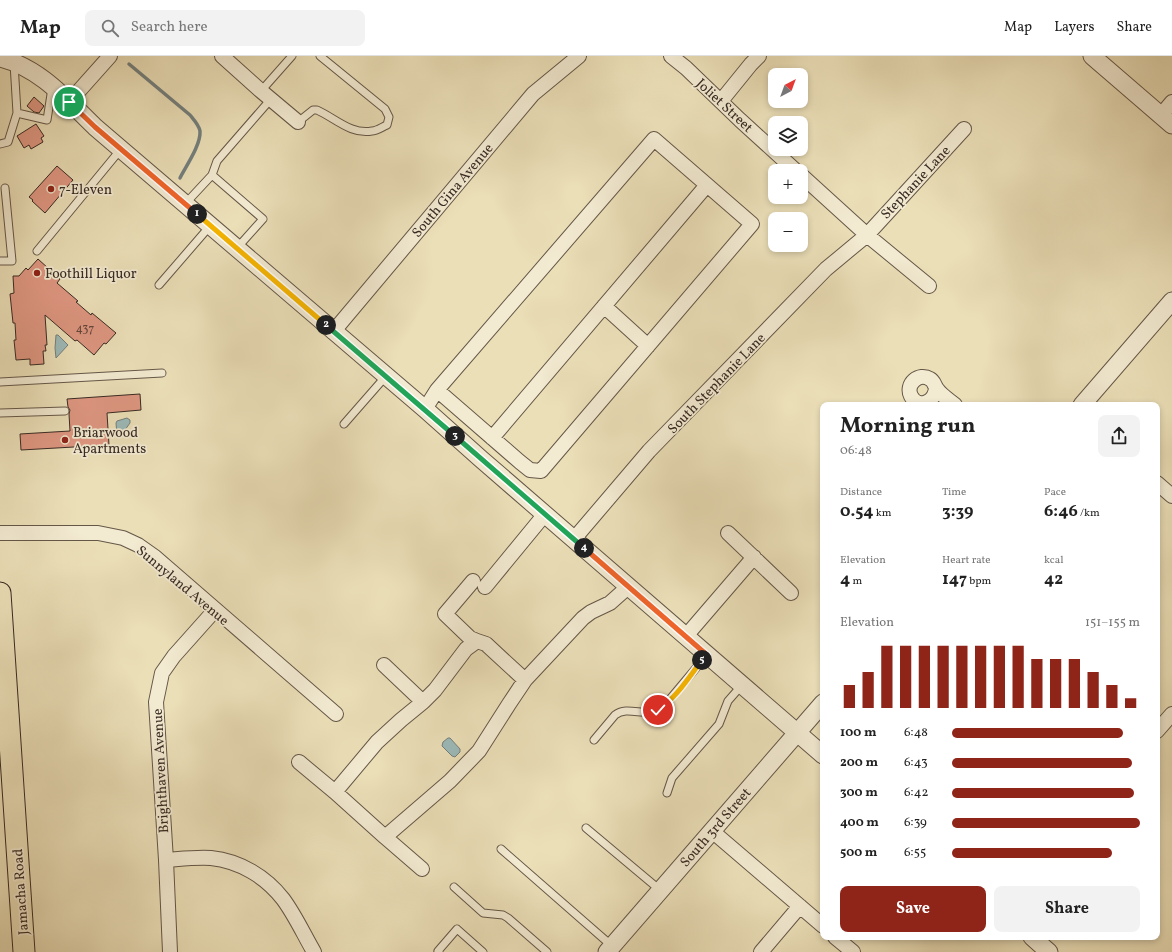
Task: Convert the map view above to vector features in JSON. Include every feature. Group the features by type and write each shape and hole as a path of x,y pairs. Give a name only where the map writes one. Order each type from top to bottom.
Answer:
{"main road":[{"name":"Jamacha Road","path":"0,593 4,702 10,798 24,952"}],"street":[{"path":"69,102 110,56"},
{"path":"222,56 298,122"},
{"name":"South Gina Avenue","path":"333,332 533,94 579,56"},
{"name":"Joliet Street","path":"672,56 788,164"},
{"path":"721,101 759,56"},
{"path":"1092,56 1166,120 1172,102"},
{"path":"7,60 31,71 52,86 95,127 333,332 425,409 492,469 820,752"},
{"name":"Stephanie Lane","path":"867,235 964,129"},
{"path":"425,409 437,390 654,139 752,224 541,471 530,470 437,390"},
{"path":"808,181 867,235 929,286"},
{"path":"492,438 707,185"},
{"name":"South Stephanie Lane","path":"574,539 650,451 826,269 867,235"},
{"path":"604,306 648,346"},
{"path":"1085,402 1170,309"},
{"path":"936,388 952,402"},
{"path":"1160,486 1172,496"},
{"path":"525,680 486,644 470,638 445,614 479,584 545,514"},
{"name":"Sunnyland Avenue","path":"0,533 98,532 123,538 138,545 155,557 336,714"},
{"path":"728,534 791,593"},
{"path":"686,636 754,558"},
{"path":"385,837 450,781 479,752 525,680 583,618 591,612 610,603 628,587"},
{"name":"Brighthaven Avenue","path":"170,952 156,702 162,673 174,656 215,610"},
{"path":"335,792 377,742 435,690 466,649 477,641"},
{"path":"384,665 423,702"},
{"name":"South 3rd Street","path":"609,949 820,706"},
{"path":"1160,728 1172,714"},
{"path":"299,762 335,792 422,870"},
{"path":"712,831 820,923"},
{"path":"166,860 210,858 231,862 251,870 269,884 284,900 314,952"},
{"path":"761,952 800,906"},
{"path":"839,940 853,952"},
{"path":"1035,940 1049,952"}],"lane":[{"path":"185,204 212,175 217,161 266,95 292,56"},
{"path":"298,122 313,110 317,110 352,129 359,131 373,131 386,125 390,117 385,109 320,56"},
{"path":"0,144 8,142 16,113 7,60"},
{"path":"16,113 47,120 52,86"},
{"path":"37,251 121,149"},
{"path":"212,175 262,219 237,248"},
{"path":"0,261 12,261 4,188"},
{"path":"159,285 210,225"},
{"path":"0,382 162,374"},
{"path":"344,424 386,376"},
{"path":"0,413 65,411"},
{"path":"594,740 618,712 653,712 665,705 707,655"},
{"path":"667,793 672,778 719,724 728,701 742,685"},
{"path":"586,828 660,890"},
{"path":"501,849 609,949"},
{"path":"454,887 483,913 503,915 508,918 547,952"},
{"path":"439,952 438,951 457,929 483,952"}],"water":[{"path":"56,335 58,335 68,345 56,358 55,348"},
{"path":"127,418 130,420 130,423 122,434 117,435 117,421"},
{"path":"450,738 460,749 460,752 455,757 442,746 443,742"}],"building":[{"path":"34,97 44,106 39,113 34,112 27,106"},
{"path":"36,124 44,136 41,138 43,142 31,149 29,145 24,148 17,136"},
{"name":"7-Eleven","path":"57,166 73,180 45,213 29,197"},
{"path":"38,259 60,279 57,283 78,301 76,302 116,333 106,344 104,343 94,355 45,315 47,345 45,345 46,351 43,351 44,364 30,365 30,359 16,360 14,340 16,340 15,323 13,323 10,294 14,293 13,276 19,276 26,268 28,270"},
{"path":"140,394 141,410 107,413 109,445 21,450 20,434 70,431 70,410 67,399"}],"waterway":[{"path":"129,64 190,115 199,127 200,137 198,143 180,178"}],"place":[{"name":"7-Eleven","path":"51,189"},
{"name":"Foothill Liquor","path":"37,273"},
{"name":"Briarwood Apartments","path":"65,440"}],"route":[{"path":"69,102 95,127 333,332 425,409 707,655 674,696 658,710"}]}
